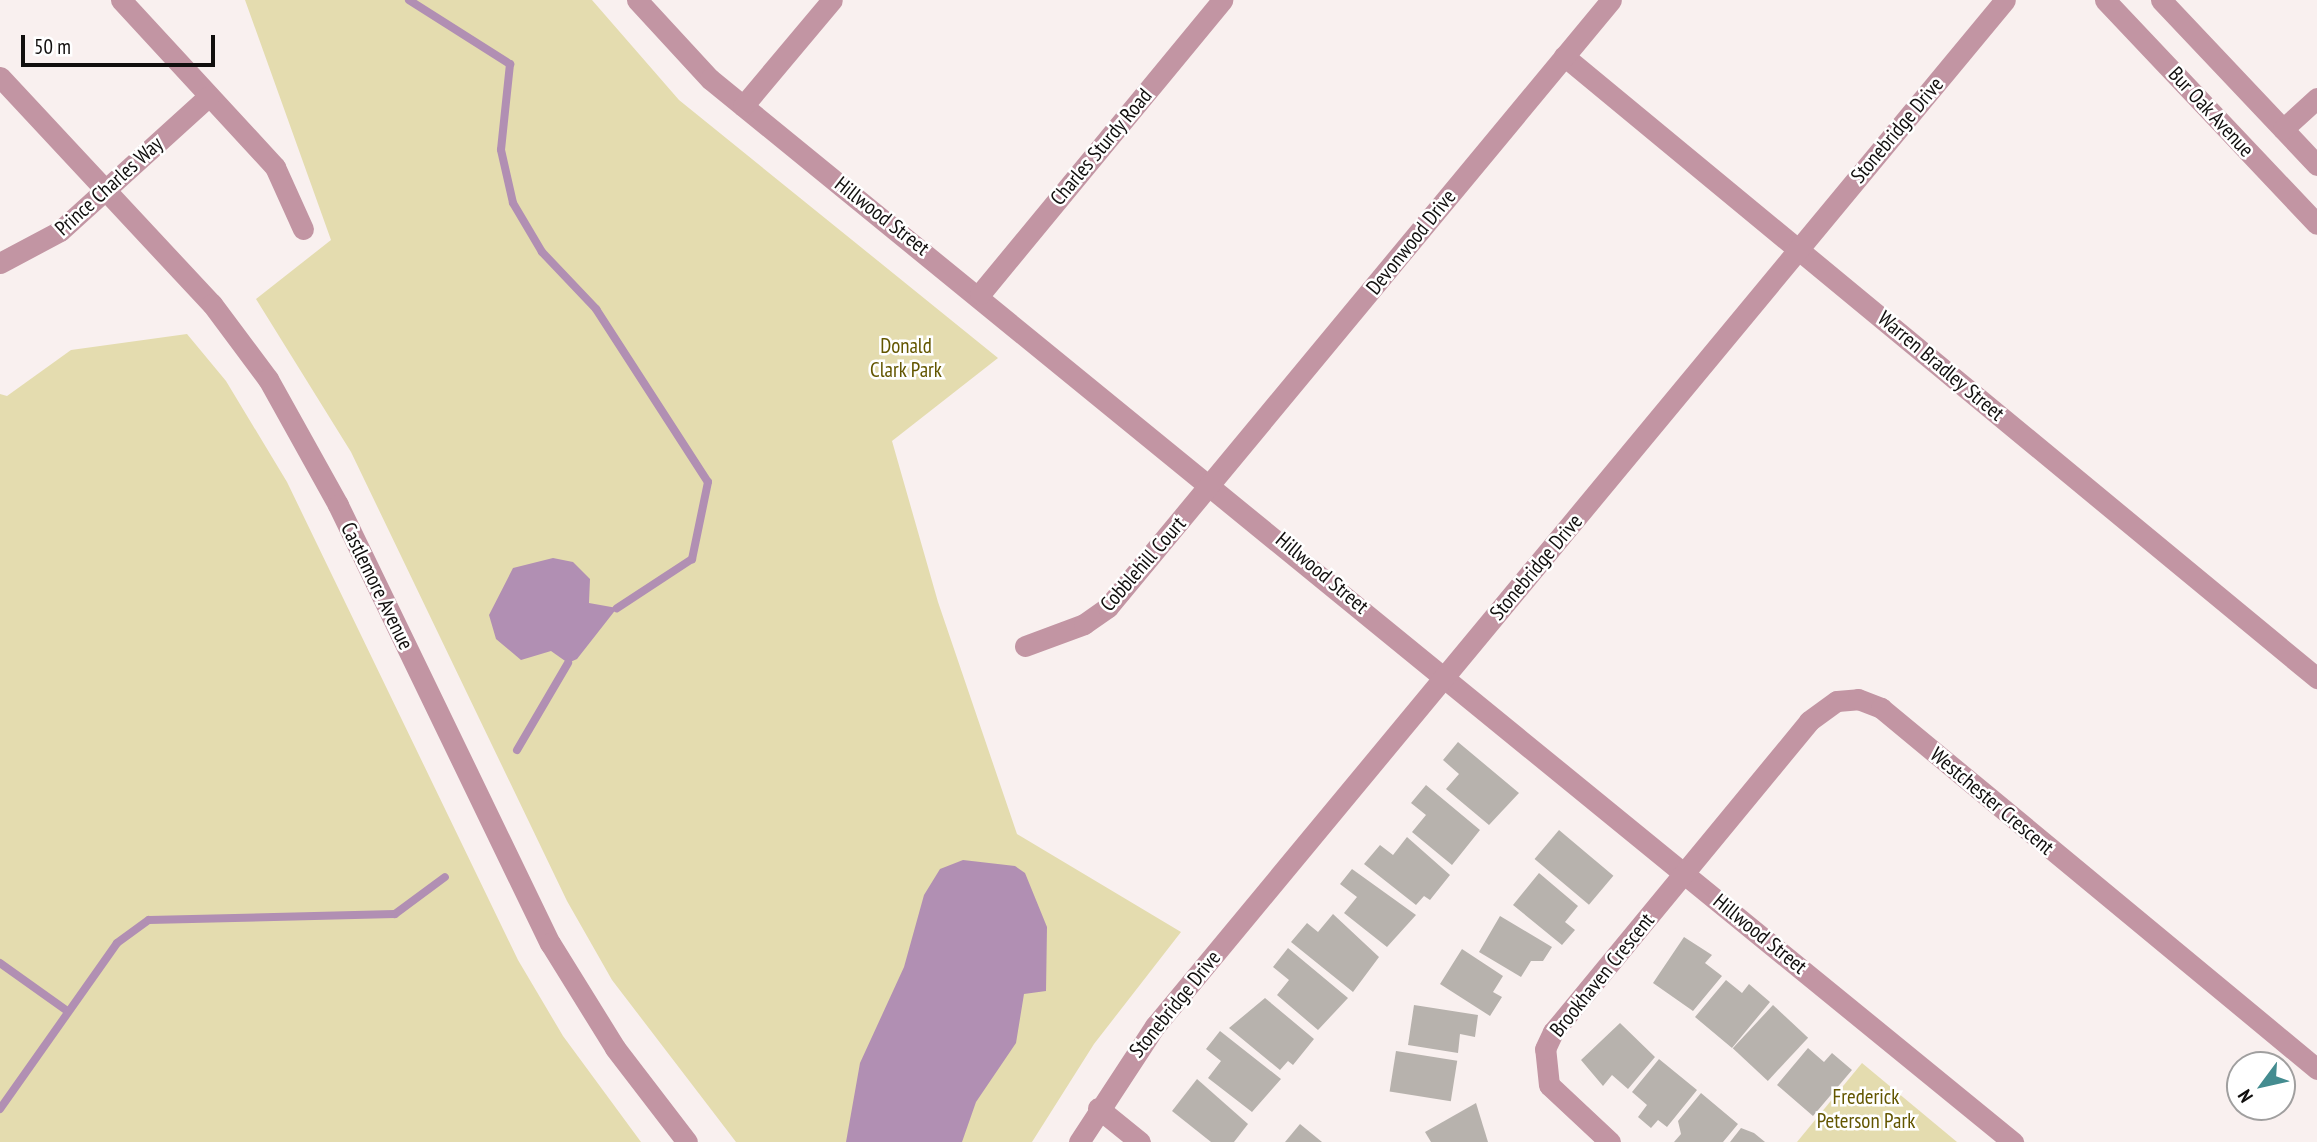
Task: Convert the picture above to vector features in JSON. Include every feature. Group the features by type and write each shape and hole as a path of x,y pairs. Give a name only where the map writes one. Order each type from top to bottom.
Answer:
{"street":[{"path":"121,0 275,167 303,229"},
{"name":"Hillwood Street","path":"637,0 675,46 743,106 980,294 2013,1142"},
{"path":"743,106 832,0"},
{"name":"Charles Sturdy Road","path":"980,294 1222,0"},
{"name":"Devonwood Drive","path":"1212,484 1611,0"},
{"name":"Stonebridge Drive","path":"1079,1142 1098,1108 1155,1026 2005,0"},
{"name":"Bur Oak Avenue","path":"2105,0 2317,224"},
{"name":"Bur Oak Avenue","path":"2161,0 2317,165"},
{"name":"Warren Bradley Street","path":"1564,56 2317,678"},
{"name":"Castlemore Avenue","path":"0,76 212,304 273,387 338,505 550,943 615,1048 687,1142"},
{"name":"Prince Charles Way","path":"0,263 53,236 209,96"},
{"path":"2283,129 2317,98"},
{"name":"Cobblehill Court","path":"1025,646 1084,624 1108,607 1212,484"},
{"name":"Westchester Crescent","path":"1685,873 1809,722 1838,701 1858,699 1881,708 2317,1069"},
{"name":"Brookhaven Crescent","path":"1610,1142 1549,1085 1545,1049 1685,873"},
{"path":"1098,1108 1140,1142"}],"green space":[{"name":"Donald Clark Park","path":"245,0 592,0 679,100 998,358 892,441 938,602 1017,834 1181,932 1094,1044 1032,1142 736,1142 612,980 567,901 351,452 256,299 331,240"},
{"path":"187,334 226,381 287,482 518,960 563,1036 641,1142 0,1142 0,394 7,396 71,350"},
{"name":"Frederick Peterson Park","path":"1862,1063 1957,1142 1797,1142"}],"shaded area":[{"path":"553,558 573,562 590,579 589,603 617,608 577,659 568,663 551,651 521,660 496,639 489,615 513,568"},
{"path":"963,860 1015,866 1025,873 1047,927 1046,991 1024,994 1016,1043 976,1102 962,1142 846,1142 860,1063 904,967 924,895 940,869"}],"building":[{"path":"1458,742 1519,793 1489,825 1446,789 1459,774 1443,760"},
{"path":"1426,785 1480,830 1452,865 1412,832 1426,815 1411,803"},
{"path":"1559,830 1613,876 1589,905 1535,859"},
{"path":"1407,837 1450,875 1430,900 1424,896 1416,905 1364,864 1380,845 1393,855"},
{"path":"1352,869 1416,915 1387,947 1344,913 1357,897 1340,884"},
{"path":"1539,873 1578,906 1565,922 1575,930 1562,945 1513,905"},
{"path":"1333,914 1379,957 1353,992 1291,942 1307,923 1318,932"},
{"path":"1500,916 1552,947 1543,961 1531,961 1521,977 1479,952"},
{"path":"1684,937 1712,955 1705,963 1722,976 1693,1011 1653,983"},
{"path":"1288,948 1348,998 1318,1030 1277,995 1289,980 1273,967"},
{"path":"1462,949 1503,976 1493,992 1502,997 1490,1016 1440,984"},
{"path":"1726,980 1742,993 1749,984 1770,1002 1732,1048 1695,1017"},
{"path":"1265,998 1314,1039 1293,1065 1288,1061 1280,1070 1229,1028"},
{"path":"1414,1005 1478,1015 1475,1037 1460,1034 1458,1053 1408,1045"},
{"path":"1773,1005 1808,1038 1768,1081 1733,1048"},
{"path":"1620,1023 1655,1057 1628,1089 1612,1075 1603,1086 1581,1060"},
{"path":"1220,1031 1281,1079 1252,1112 1208,1078 1221,1061 1206,1049"},
{"path":"1808,1048 1824,1062 1832,1053 1852,1070 1813,1116 1777,1085"},
{"path":"1396,1051 1457,1061 1451,1101 1390,1091"},
{"path":"1659,1059 1697,1090 1667,1127 1658,1120 1651,1128 1638,1117 1647,1105 1632,1092"},
{"path":"1197,1079 1248,1124 1234,1142 1211,1142 1172,1111"},
{"path":"1701,1093 1738,1124 1723,1142 1674,1142 1681,1134 1678,1121"},
{"path":"1476,1103 1488,1142 1431,1142 1425,1132"},
{"path":"1300,1124 1322,1142 1285,1142"},
{"path":"1741,1128 1754,1133 1765,1142 1730,1142"}],"waterway":[{"path":"409,0 510,64 501,150 513,203 542,252 596,309 708,482 692,559 617,608"},
{"path":"517,750 568,663"},
{"path":"0,1109 117,943 149,920 395,914 445,877"},
{"path":"0,963 66,1010"}]}
